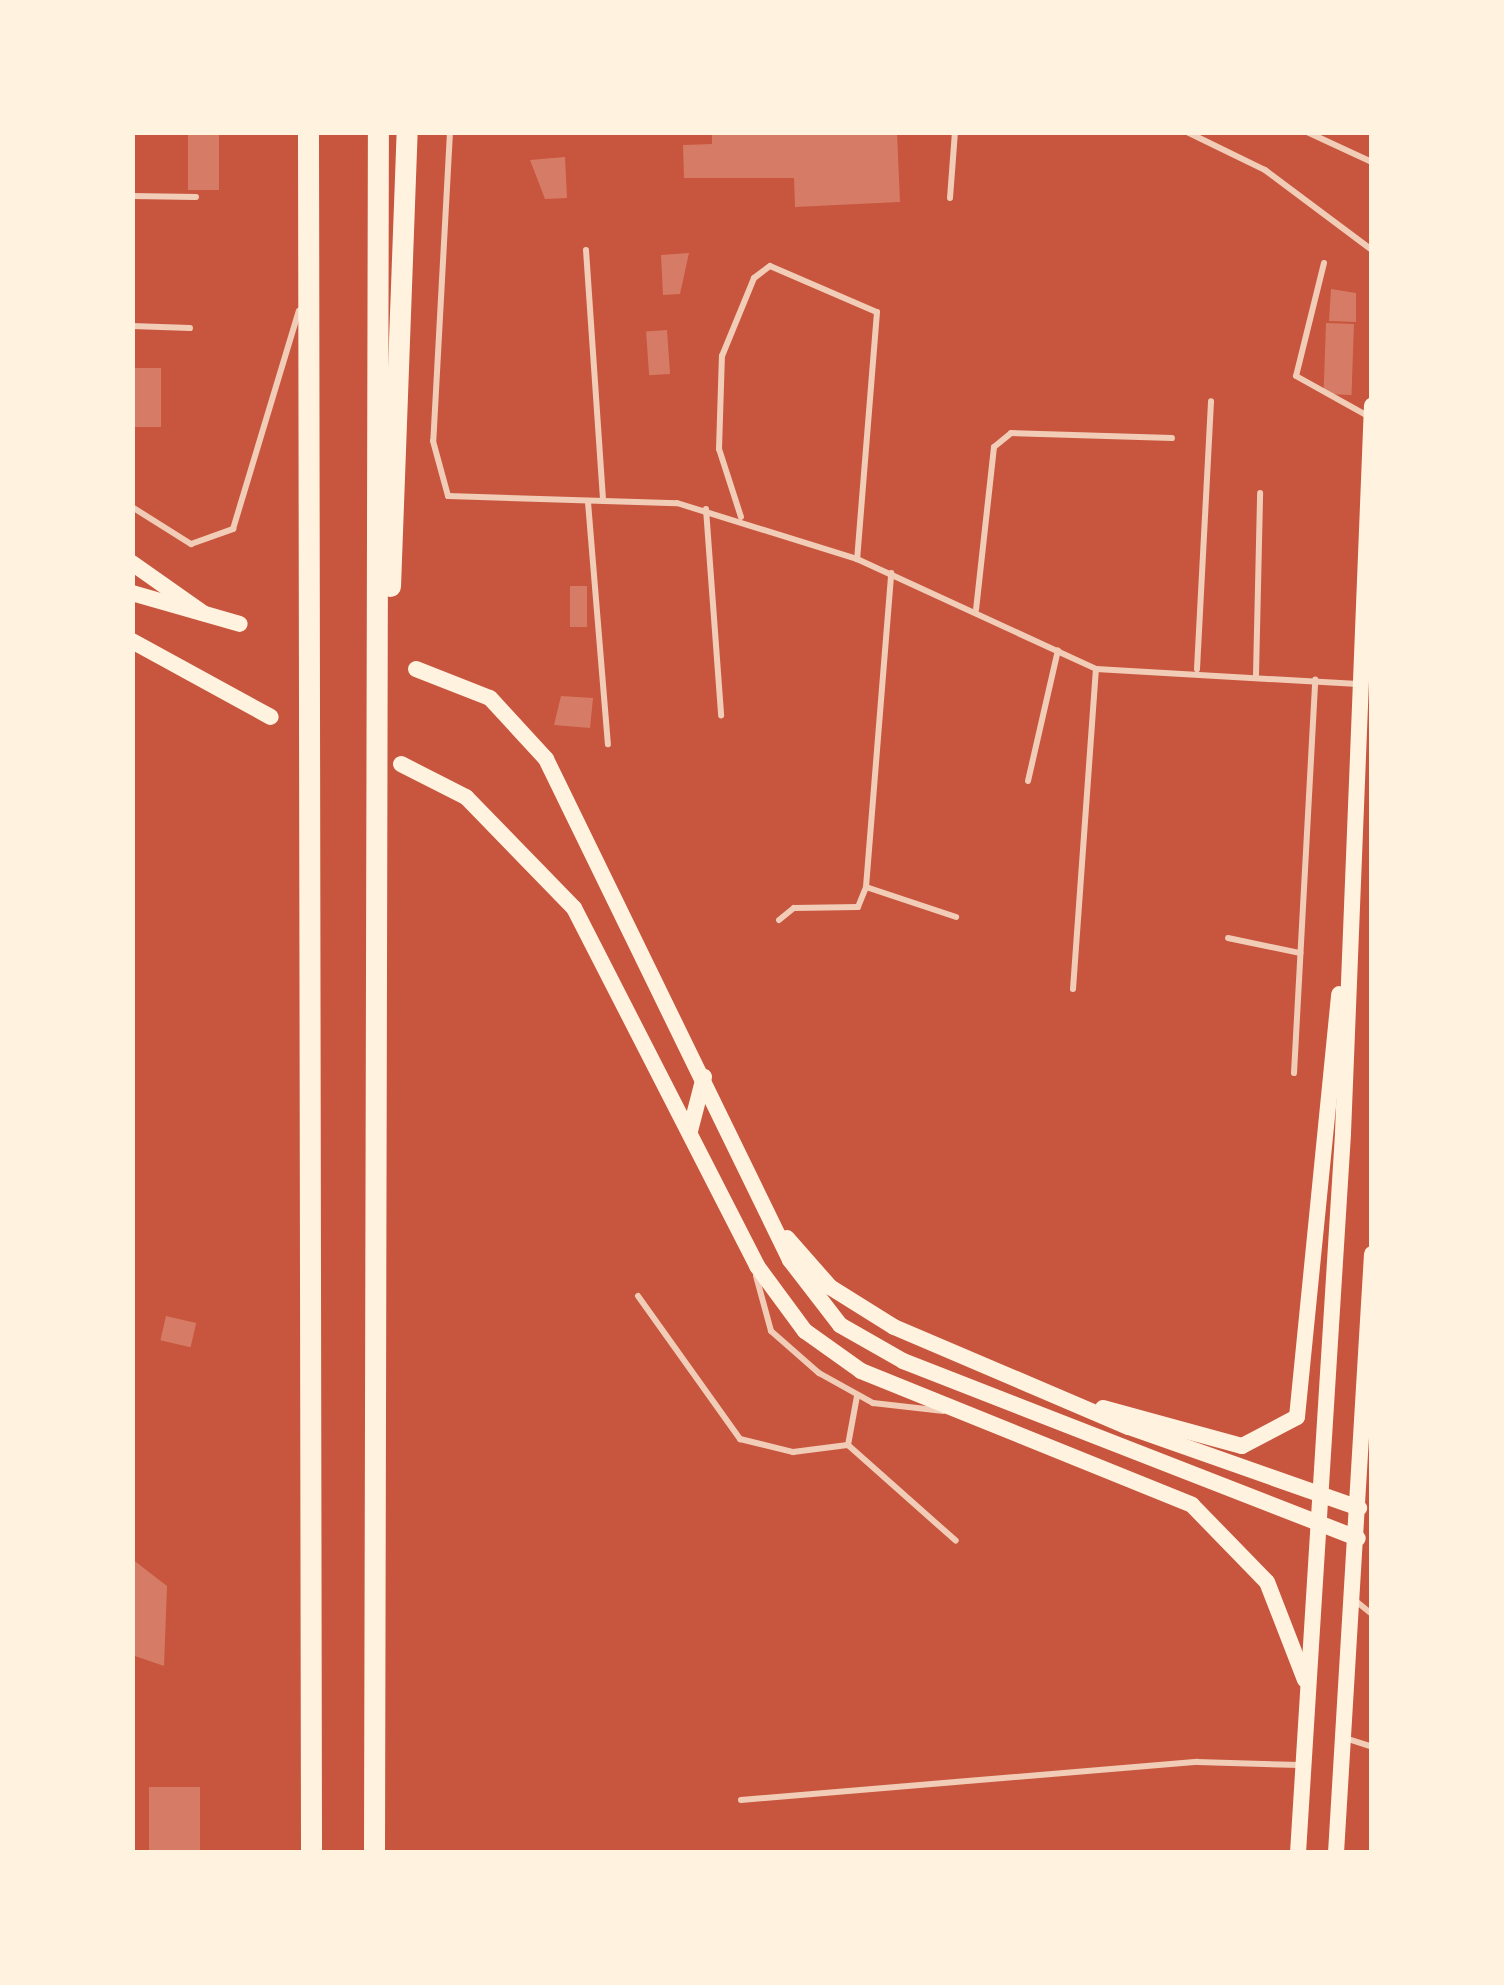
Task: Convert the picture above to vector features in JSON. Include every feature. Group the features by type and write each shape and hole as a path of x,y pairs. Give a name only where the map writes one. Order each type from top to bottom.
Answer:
{"highway":[{"path":"308,132 311,1853"},
{"path":"374,1853 379,132"},
{"path":"379,628 400,502 406,132"}],"main road":[{"path":"1298,1853 1322,1501 1348,946 1354,684 1372,406"},
{"path":"132,563 204,614"},
{"path":"132,593 240,624"},
{"path":"132,641 271,717"},
{"path":"416,669 490,698 546,759 816,1300 872,1346 1320,1530 1358,1538"},
{"path":"401,764 466,797 574,908 757,1266 836,1357 955,1410 1143,1482 1216,1523 1267,1582 1308,1693"},
{"path":"1102,1408 1243,1446 1297,1417 1348,946"},
{"path":"690,1131 704,1077"},
{"path":"775,1224 830,1286 894,1327 1322,1501 1360,1508"},
{"path":"1336,1853 1372,1253"}],"lane":[{"path":"450,132 440,485 457,502 604,500 706,509 857,559 1096,669 1197,670 1354,684"},
{"path":"950,198 955,132"},
{"path":"1186,132 1264,170 1372,250"},
{"path":"1308,132 1372,162"},
{"path":"132,196 196,197"},
{"path":"586,250 604,500"},
{"path":"1324,263 1296,376 1371,417"},
{"path":"741,517 719,449 722,356 754,278 770,266 878,312 857,559"},
{"path":"132,506 190,544 232,529 309,273"},
{"path":"132,326 190,328"},
{"path":"1197,670 1211,401"},
{"path":"976,610 994,447 1011,433 1172,438"},
{"path":"1256,675 1260,494"},
{"path":"587,501 608,744"},
{"path":"706,509 721,715"},
{"path":"779,920 794,908 858,907 866,887 891,573"},
{"path":"1028,781 1058,650"},
{"path":"1073,989 1096,669"},
{"path":"1294,1073 1315,680"},
{"path":"866,887 956,916"},
{"path":"1228,938 1300,952"},
{"path":"757,1266 771,1331 857,1396 920,1415 955,1410"},
{"path":"638,1296 740,1439 793,1452 848,1445 956,1540"},
{"path":"848,1445 857,1396"},
{"path":"1354,1600 1372,1614"},
{"path":"1345,1738 1372,1747"},
{"path":"741,1800 1197,1762 1303,1765"}],"building":[{"path":"188,132 219,132 219,190 188,190"},
{"path":"712,132 897,132 900,202 795,207 794,178 684,178 683,145 712,144"},
{"path":"565,157 567,198 545,199 530,160"},
{"path":"689,253 680,294 663,295 661,255"},
{"path":"1331,289 1356,293 1356,322 1329,321"},
{"path":"1326,323 1354,324 1352,395 1324,394"},
{"path":"667,330 670,374 649,375 646,331"},
{"path":"132,368 161,368 161,427 132,427"},
{"path":"570,586 587,586 587,627 570,627"},
{"path":"561,696 593,698 590,728 554,725"},
{"path":"166,1316 196,1323 191,1347 160,1340"},
{"path":"132,1559 167,1586 164,1666 132,1655"},
{"path":"149,1787 200,1787 200,1853 149,1853"}]}
